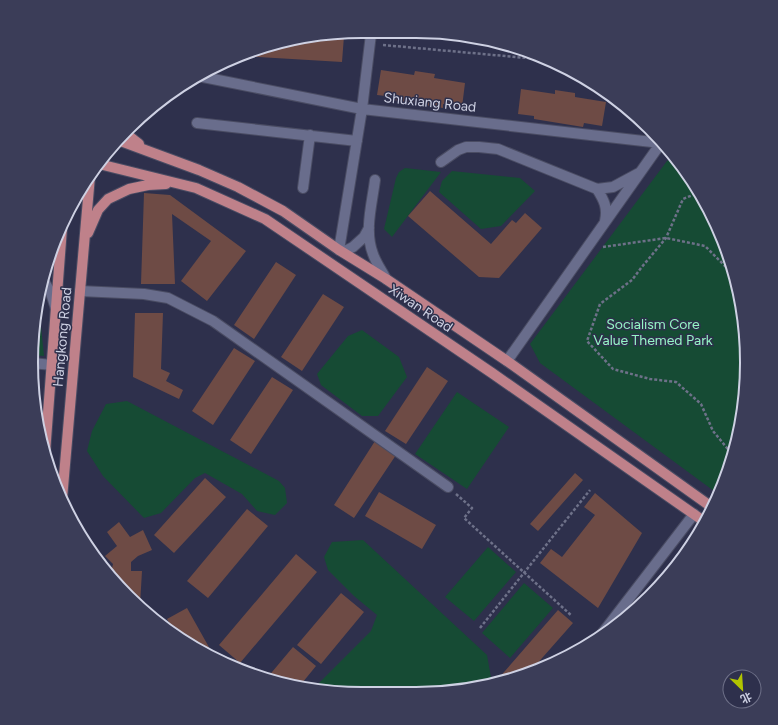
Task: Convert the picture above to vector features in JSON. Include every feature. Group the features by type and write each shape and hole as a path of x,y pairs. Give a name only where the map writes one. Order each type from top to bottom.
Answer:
{"main road":[{"path":"130,137 149,151"},
{"name":"Xiwan Road","path":"125,142 200,170 238,187 283,211 506,361 708,504"},
{"name":"Xiwan Road","path":"105,165 196,188 264,219 499,378 700,519"},
{"path":"84,242 98,210 108,199 129,189 148,185 177,184"},
{"name":"Hangkong Road","path":"63,487 89,188"},
{"name":"Hangkong Road","path":"46,436 61,243"}],"street":[{"path":"369,228 364,237 353,247 341,251 362,109 371,38"},
{"name":"Shuxiang Road","path":"206,78 362,109 652,141"},
{"path":"197,123 357,140"},
{"path":"303,188 310,135"},
{"path":"442,162 458,150 466,147 480,147 498,150 597,189 613,187 640,172"},
{"name":"Shuxiang Road","path":"506,361 658,148"},
{"path":"375,180 369,240 373,255 386,279"},
{"path":"597,189 604,200 607,214 605,223"},
{"path":"47,287 51,293 56,309"},
{"path":"80,291 144,294 168,298 213,321 448,487"},
{"path":"38,364 52,365"},
{"path":"612,620 694,514"}],"path":[{"path":"383,44 527,58"},
{"path":"693,195 683,199 666,238 632,280 600,304 587,341 613,369 650,379 676,382 701,404 713,431 728,449"},
{"path":"586,249 666,238 705,246 725,266"},
{"path":"448,487 472,508 464,518 572,616"},
{"path":"480,628 590,490"}],"green space":[{"name":"Socialism Core Value Themed Park","path":"669,160 673,165 685,182 707,219 723,258 734,299 737,320 740,362 737,405 729,446 723,467 713,491 540,363 530,344"},
{"path":"405,168 441,172 392,237 384,229 396,178 399,172"},
{"path":"452,171 520,178 535,191 501,226 481,229 439,192 442,181"},
{"path":"41,324 44,356 38,356"},
{"path":"362,330 399,357 407,377 378,416 362,416 321,385 317,374 348,336"},
{"path":"457,392 509,427 467,489 415,454"},
{"path":"127,401 279,481 285,488 287,503 275,515 257,511 242,494 205,473 195,478 161,513 144,518 103,476 87,451 92,431 106,404"},
{"path":"363,540 487,655 491,678 458,684 416,687 362,687 318,684 371,631 377,615 354,596 328,570 324,557 332,542"},
{"path":"488,547 516,572 474,621 445,597"},
{"path":"524,583 553,608 510,658 482,633"}],"building":[{"path":"344,39 342,62 254,57 299,44"},
{"path":"381,70 414,75 415,71 435,74 434,78 465,83 462,107 443,104 443,108 393,100 394,97 377,95"},
{"path":"521,89 555,94 555,90 575,93 575,97 606,102 602,126 584,123 583,127 534,119 534,116 518,114"},
{"path":"430,191 491,244 512,220 516,223 525,213 542,228 499,278 479,277 408,216"},
{"path":"144,193 170,195 246,251 207,301 181,281 211,241 172,214 175,284 141,284"},
{"path":"276,262 296,275 254,339 234,325"},
{"path":"323,294 344,307 302,371 281,357"},
{"path":"135,313 163,313 161,369 170,373 166,381 183,390 179,399 133,377"},
{"path":"234,348 255,361 213,425 192,411"},
{"path":"427,367 448,381 406,444 385,431"},
{"path":"272,377 293,390 251,454 230,440"},
{"path":"375,441 396,455 354,518 334,505"},
{"path":"575,473 583,480 538,531 530,524"},
{"path":"205,478 226,497 174,553 154,535"},
{"path":"379,492 436,525 422,549 365,516"},
{"path":"595,493 642,533 598,608 540,563 551,549 562,557 595,515 584,507"},
{"path":"247,509 268,526 208,598 187,581"},
{"path":"119,522 130,537 143,530 152,550 138,556 131,562 131,571 142,571 140,598 112,568 113,564 105,556 117,546 107,532"},
{"path":"296,554 317,572 240,663 219,645"},
{"path":"341,593 364,612 321,664 297,645"},
{"path":"187,608 210,649 182,632 169,623 167,619"},
{"path":"558,610 573,623 538,663 501,675"},
{"path":"293,647 316,666 303,682 271,674"}]}
